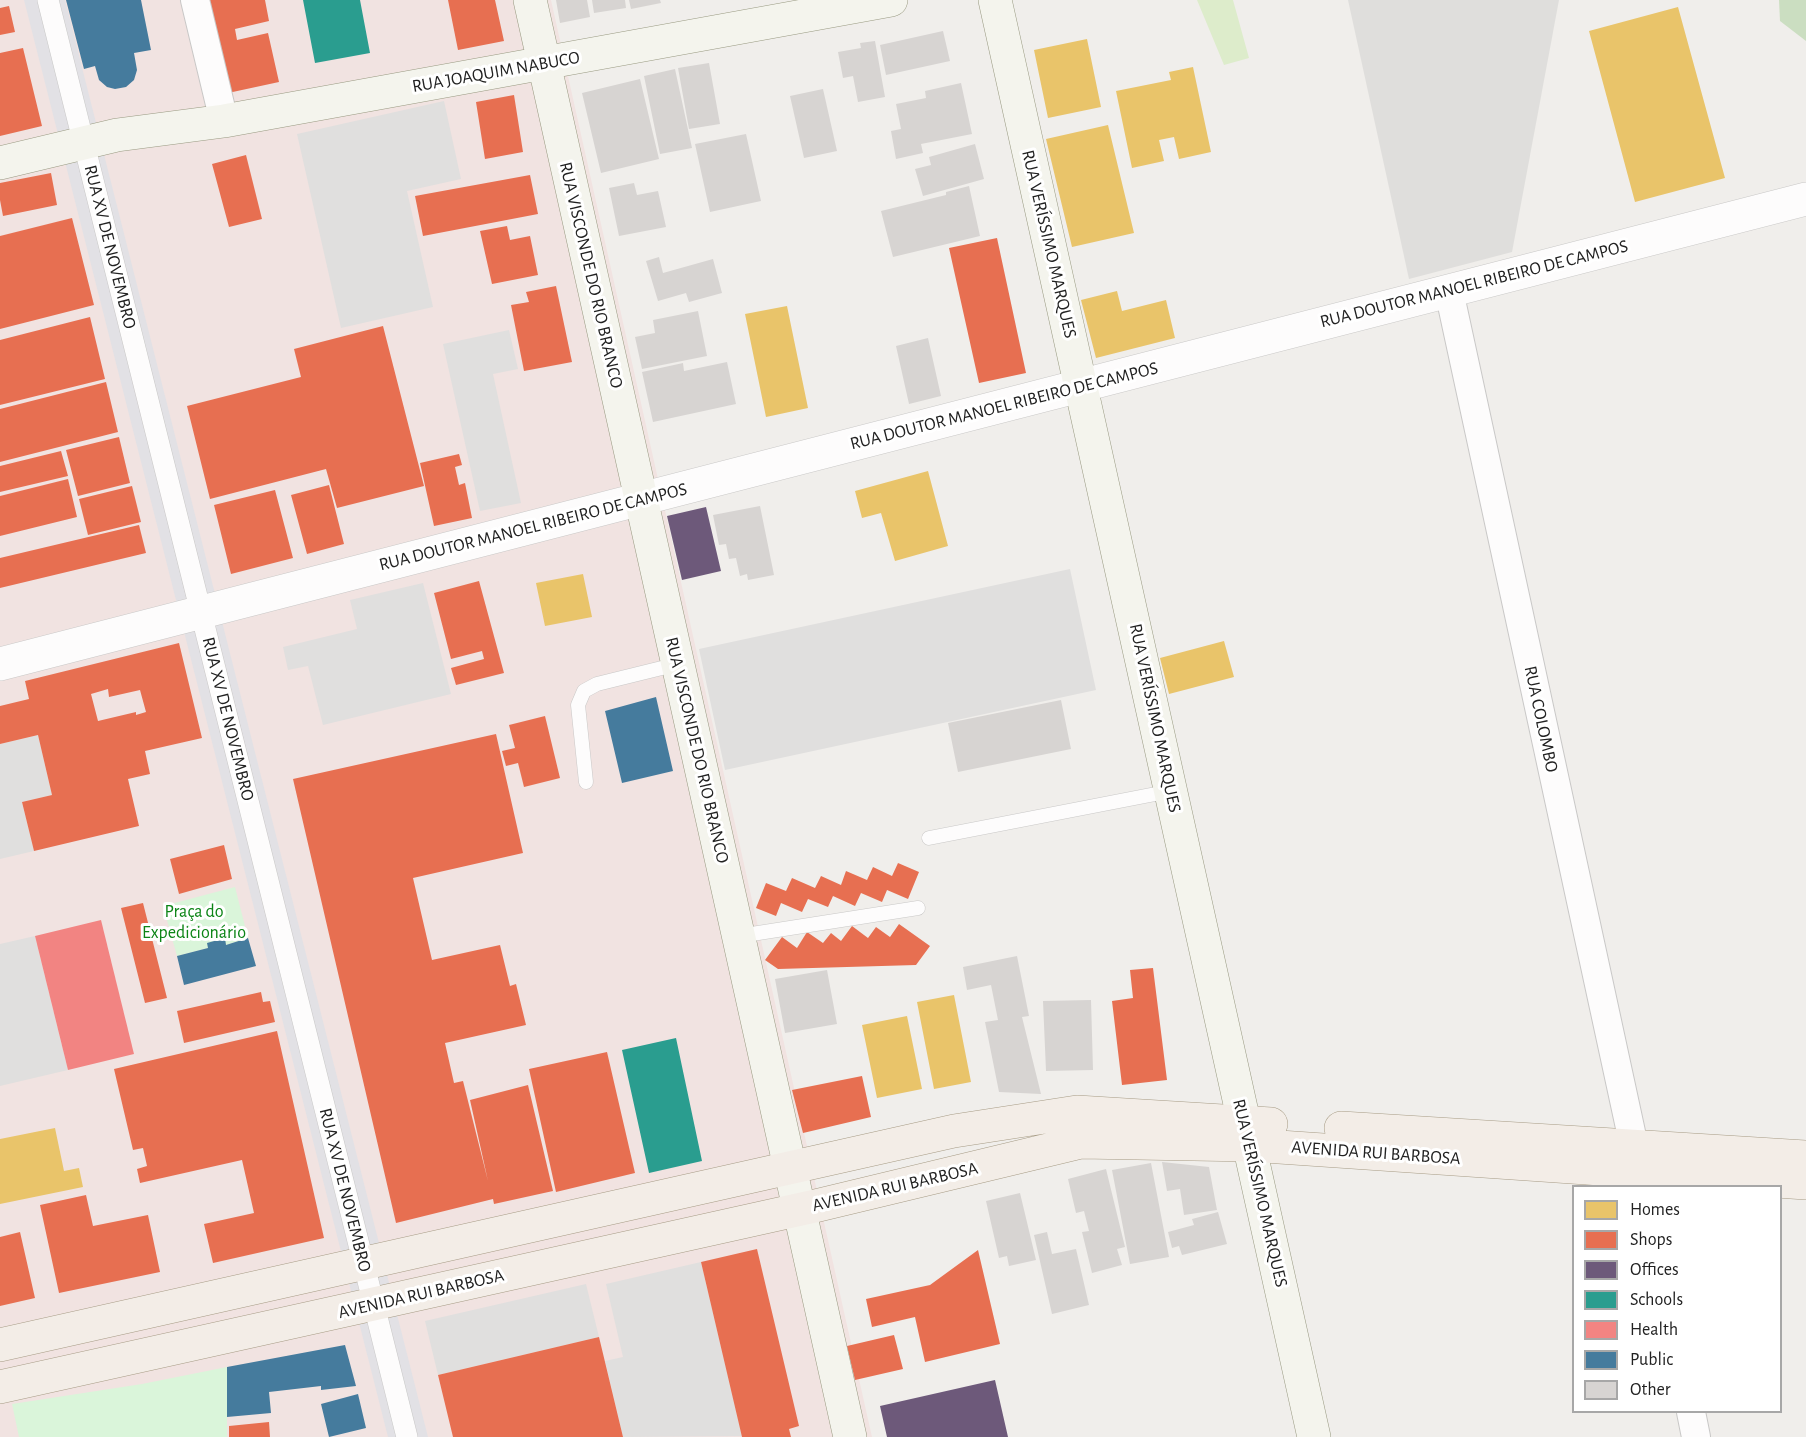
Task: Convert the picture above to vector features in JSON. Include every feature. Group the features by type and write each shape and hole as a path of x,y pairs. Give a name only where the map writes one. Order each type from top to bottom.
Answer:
{"main road":[{"name":"RUA VISCONDE DO RIO BRANCO","path":"530,0 850,1437"},
{"name":"RUA JOAQUIM NABUCO","path":"0,163 92,140 175,126 224,121 891,0"},
{"name":"RUA VERÍSSIMO MARQUES","path":"995,0 1314,1437"},
{"name":"AVENIDA RUI BARBOSA","path":"0,1345 954,1131 1077,1112 1247,1133 1806,1183"},
{"name":"AVENIDA RUI BARBOSA","path":"0,1387 799,1210 1082,1142 1247,1133"},
{"name":"AVENIDA RUI BARBOSA","path":"1638,1168 1806,1157"}],"street":[{"name":"RUA XV DE NOVEMBRO","path":"48,0 92,140 201,612 249,767 364,1263 407,1437"},
{"path":"195,0 224,121"},
{"name":"RUA DOUTOR MANOEL RIBEIRO DE CAMPOS","path":"0,664 1806,199"},
{"name":"RUA COLOMBO","path":"1449,291 1638,1168"},
{"path":"1690,1413 1696,1437"}],"lane":[{"path":"586,782 578,705 584,691 597,684 678,664"},
{"path":"929,838 1171,791"},
{"path":"739,936 918,908"}],"shaded area":[{"path":"0,0 551,0 872,1437 0,1437"},
{"path":"24,0 65,0 428,1437 388,1437"},
{"path":"1348,0 1559,0 1512,252 1409,279"},
{"path":"444,101 461,179 407,191 433,307 341,328 297,134"},
{"path":"509,330 518,369 493,374 521,503 480,511 443,344"},
{"path":"1070,569 1096,690 725,770 699,649"},
{"path":"423,583 451,694 323,725 308,666 288,670 283,647 357,629 350,600"},
{"path":"38,735 52,795 22,802 34,851 0,859 0,744"},
{"path":"35,936 68,1070 0,1086 0,944"},
{"path":"701,1262 742,1436 623,1437 605,1361 623,1357 606,1284"},
{"path":"586,1284 599,1337 438,1375 425,1321"}],"green space":[{"path":"1197,0 1233,0 1249,58 1224,65"},
{"path":"1779,0 1806,0 1806,41 1780,21"},
{"name":"Praça do Expedicionário","path":"235,887 248,938 226,945 224,938 208,943 208,948 177,956 163,906"},
{"path":"227,1367 227,1437 19,1437 12,1404 142,1384"}],"building: Homes":[{"path":"1678,7 1725,178 1635,202 1589,31"},
{"path":"1087,39 1101,107 1048,118 1034,50"},
{"path":"1193,67 1211,152 1179,159 1174,137 1159,140 1164,161 1132,168 1116,91 1171,80 1169,72"},
{"path":"1108,125 1134,233 1072,247 1046,139"},
{"path":"1117,291 1122,311 1166,300 1175,338 1096,358 1081,300"},
{"path":"787,306 808,408 766,417 745,314"},
{"path":"928,471 948,546 895,561 881,513 862,518 855,491"},
{"path":"583,574 592,617 545,626 536,583"},
{"path":"1224,641 1234,677 1169,694 1160,658"},
{"path":"954,995 971,1082 934,1089 917,1002"},
{"path":"907,1016 922,1089 877,1098 862,1025"},
{"path":"55,1128 64,1171 79,1168 83,1187 0,1204 0,1139"}],"building: Shops":[{"path":"207,0 265,0 269,21 235,29 237,40 268,33 279,82 228,93"},
{"path":"448,0 495,0 504,41 458,50"},
{"path":"9,6 15,32 0,35 0,8"},
{"path":"23,48 42,126 0,136 0,53"},
{"path":"514,95 523,152 485,159 476,102"},
{"path":"246,155 262,219 229,227 212,164"},
{"path":"51,173 57,205 3,216 0,183"},
{"path":"530,175 538,214 423,236 415,196"},
{"path":"72,218 94,305 0,329 0,236"},
{"path":"507,226 510,240 530,236 538,275 492,284 480,231"},
{"path":"997,238 1026,373 979,383 949,248"},
{"path":"556,286 572,362 524,371 511,305 529,302 526,292"},
{"path":"90,317 105,379 0,405 0,340"},
{"path":"383,326 424,486 337,508 326,469 210,499 187,406 301,377 294,349"},
{"path":"106,382 118,432 0,462 0,409"},
{"path":"119,437 130,483 78,496 66,450"},
{"path":"61,451 68,476 0,492 0,466"},
{"path":"459,454 462,465 455,467 459,485 465,483 472,518 434,526 420,463"},
{"path":"68,479 77,517 0,536 0,496"},
{"path":"329,485 344,544 307,554 291,495"},
{"path":"132,486 141,522 88,535 79,499"},
{"path":"275,490 293,558 231,574 214,505"},
{"path":"139,525 146,553 0,588 0,558"},
{"path":"479,581 504,673 456,685 451,668 484,659 482,651 451,659 434,593"},
{"path":"179,643 202,738 145,751 150,774 128,779 139,826 34,851 22,802 52,795 38,735 0,744 0,706 29,699 25,681","holes":["108,689 109,697 140,690 146,712 136,715 136,712 98,721 91,694"]},
{"path":"545,716 560,778 524,787 518,763 506,766 502,751 515,748 509,725"},
{"path":"496,734 523,853 413,878 432,960 500,945 510,986 516,984 526,1025 445,1043 454,1083 463,1081 488,1181 470,1100 528,1085 553,1191 494,1204 493,1199 396,1223 293,779"},
{"path":"224,845 232,879 179,894 170,859"},
{"path":"898,863 919,872 908,899 887,890 882,902 861,893 855,906 833,896 828,907 808,899 802,912 781,903 776,916 756,908 766,883 786,891 792,878 815,888 821,876 841,885 846,871 867,880 873,867 892,876"},
{"path":"143,903 167,998 145,1003 121,908"},
{"path":"899,924 930,946 916,965 778,969 765,960 782,937 797,948 807,932 823,943 831,933 841,941 852,926 868,938 876,927 890,937"},
{"path":"1153,968 1167,1080 1122,1085 1112,1001 1133,998 1130,970"},
{"path":"261,992 263,1002 270,1001 275,1022 184,1043 177,1011"},
{"path":"277,1031 324,1238 213,1263 204,1224 254,1213 242,1160 140,1183 137,1169 147,1166 143,1148 133,1150 114,1069"},
{"path":"607,1052 635,1173 556,1192 529,1069"},
{"path":"862,1076 871,1117 803,1133 792,1090"},
{"path":"86,1195 93,1226 148,1215 160,1272 59,1293 40,1205"},
{"path":"20,1232 35,1298 0,1306 0,1237"},
{"path":"757,1249 799,1426 789,1429 791,1437 742,1437 701,1262"},
{"path":"978,1250 1000,1344 925,1362 915,1317 872,1327 866,1299 930,1285"},
{"path":"894,1335 903,1369 855,1380 847,1346"},
{"path":"599,1337 623,1437 453,1437 438,1375"},
{"path":"269,1422 270,1437 229,1437 229,1426"}],"building: Offices":[{"path":"706,507 721,571 682,580 667,516"},
{"path":"995,1380 1008,1437 887,1437 880,1406"}],"building: Schools":[{"path":"303,0 360,0 370,53 315,63"},
{"path":"676,1038 702,1161 649,1173 622,1050"}],"building: Health":[{"path":"101,920 134,1054 68,1070 35,936"}],"building: Public":[{"path":"66,0 141,0 151,50 134,53 137,70 134,80 126,87 115,89 107,87 99,80 95,66 84,69"},
{"path":"656,697 673,771 622,783 605,711"},
{"path":"225,938 226,945 248,938 256,966 184,985 177,956 208,948 207,943"},
{"path":"345,1345 356,1386 321,1390 321,1386 269,1392 271,1413 227,1417 227,1367"},
{"path":"358,1394 366,1428 329,1437 321,1404"}],"building: Other":[{"path":"556,0 587,0 590,17 560,23"},
{"path":"592,0 625,0 626,8 594,13"},
{"path":"629,0 660,0 661,3 631,9"},
{"path":"943,31 950,61 886,75 880,45"},
{"path":"875,41 885,97 858,102 853,76 843,78 838,52 861,48 860,43"},
{"path":"709,63 720,124 689,129 678,68"},
{"path":"675,69 692,148 660,154 644,76"},
{"path":"640,79 659,159 601,173 582,93"},
{"path":"961,83 972,134 921,144 923,153 896,159 891,131 901,129 896,104 926,98 925,91"},
{"path":"823,89 837,151 804,158 790,96"},
{"path":"746,134 761,201 710,212 695,144"},
{"path":"975,144 984,179 923,196 915,169 931,165 929,157"},
{"path":"634,183 637,195 658,191 666,227 619,236 609,188"},
{"path":"969,186 980,236 893,257 881,211 946,195 946,192"},
{"path":"659,257 663,273 713,259 722,293 689,302 686,293 658,301 646,261"},
{"path":"698,311 707,356 642,369 635,337 655,333 653,320"},
{"path":"928,338 941,396 909,404 896,346"},
{"path":"727,362 736,404 653,422 642,372 683,363 684,371"},
{"path":"760,506 774,575 748,580 747,574 740,576 736,558 729,559 726,544 719,545 713,515"},
{"path":"1061,700 1071,749 958,772 948,723"},
{"path":"1017,956 1029,1016 1022,1017 1041,1094 999,1092 985,1022 998,1020 991,985 967,990 963,967"},
{"path":"827,970 837,1024 785,1033 775,979"},
{"path":"1091,1000 1093,1070 1046,1071 1043,1001"},
{"path":"1162,1162 1209,1167 1217,1210 1184,1215 1180,1189 1167,1191"},
{"path":"1151,1163 1169,1257 1130,1264 1112,1170"},
{"path":"1106,1169 1125,1247 1117,1249 1122,1265 1092,1273 1082,1232 1089,1231 1084,1211 1076,1213 1068,1179"},
{"path":"1020,1193 1036,1260 1009,1266 1007,1256 999,1258 986,1201"},
{"path":"1218,1212 1227,1244 1182,1255 1179,1246 1172,1248 1168,1232 1194,1225 1192,1219"},
{"path":"1047,1232 1052,1254 1076,1249 1089,1305 1052,1314 1034,1235"}]}
